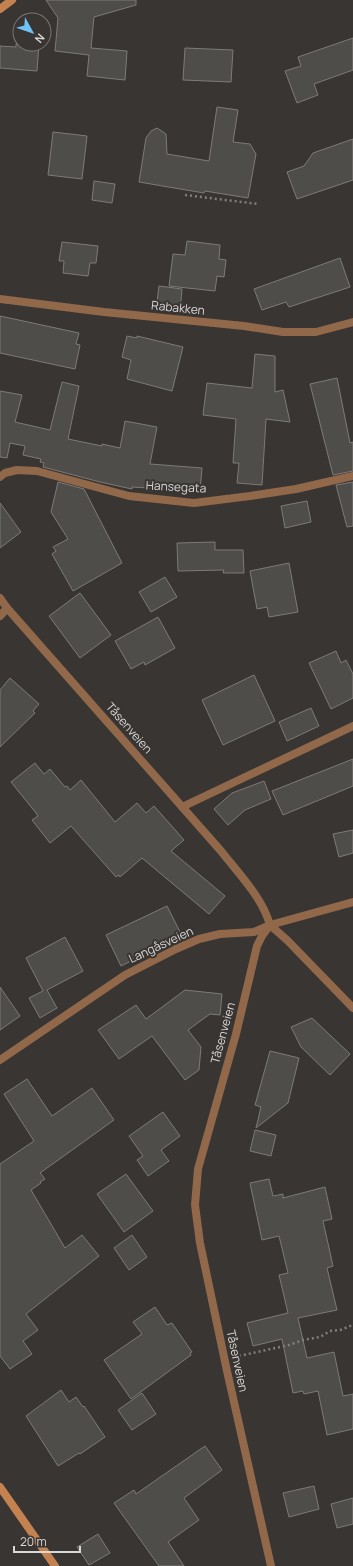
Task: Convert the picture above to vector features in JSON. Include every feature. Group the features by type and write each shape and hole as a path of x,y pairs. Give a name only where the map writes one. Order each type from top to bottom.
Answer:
{"main road":[{"path":"0,9 12,0"},
{"path":"0,1487 55,1566"}],"street":[{"name":"Rabakken","path":"0,299 104,312 244,326 283,332 316,332 353,322"},
{"name":"Hansegata","path":"0,477 6,473 18,470 37,472 129,496 194,503 296,489 353,476"},
{"name":"Tåsenveien","path":"0,598 221,851 248,885 267,915 270,926 262,936 257,946 236,1034 198,1169 194,1205 200,1243 227,1371 271,1566"},
{"path":"0,616 8,608"},
{"path":"182,807 353,726"},
{"name":"Langåsveien","path":"0,1060 125,975 176,949 199,939 220,934 254,932 353,902"},
{"path":"270,926 288,940 353,1008"}],"path":[{"path":"185,195 258,204"},
{"path":"246,1355 320,1337 330,1331 353,1326"}],"building":[{"path":"46,0 136,0 136,5 94,17 91,48 127,51 125,80 87,76 89,55 55,51 58,18"},
{"path":"353,38 353,70 314,84 318,95 297,103 285,71 301,66 298,57"},
{"path":"0,46 12,47 12,52 38,52 37,71 0,68"},
{"path":"185,48 233,50 231,82 183,80"},
{"path":"217,107 238,110 233,142 250,144 256,154 248,198 205,191 204,193 139,182 146,138 151,131 157,128 166,134 167,154 209,161"},
{"path":"53,132 87,136 82,179 48,175"},
{"path":"353,139 353,180 297,199 287,172 304,166 313,153"},
{"path":"94,181 115,184 112,203 92,200"},
{"path":"187,241 220,245 219,259 226,260 224,277 217,276 215,291 169,286 173,254 185,255"},
{"path":"62,242 98,246 96,263 90,263 88,276 63,273 64,261 59,261"},
{"path":"340,258 350,287 289,307 286,302 262,310 254,289"},
{"path":"159,286 182,289 180,312 156,310"},
{"path":"0,316 79,333 76,344 80,345 75,369 0,353"},
{"path":"127,336 137,338 137,336 183,347 172,391 127,379 131,360 122,357"},
{"path":"255,354 275,356 275,392 283,390 290,422 266,419 262,485 237,483 239,463 233,463 236,419 203,415 207,383 252,388"},
{"path":"337,378 350,443 353,442 353,471 333,475 310,384"},
{"path":"62,382 79,386 68,439 120,448 125,421 157,427 150,464 202,468 200,491 132,487 132,489 100,482 43,467 44,463 40,462 41,459 23,455 25,446 10,443 7,458 0,457 0,391 22,395 15,422 50,430"},
{"path":"58,482 84,489 122,563 73,591 52,554 56,551 53,547 68,539 51,512"},
{"path":"353,482 353,526 347,527 336,485"},
{"path":"307,501 311,522 285,528 281,506"},
{"path":"0,503 21,532 0,548"},
{"path":"215,542 215,550 243,550 244,573 223,573 224,570 178,571 177,543"},
{"path":"289,563 298,612 269,617 267,607 257,609 250,571"},
{"path":"165,577 177,597 151,612 139,592"},
{"path":"80,593 111,635 80,658 49,616"},
{"path":"158,617 175,648 145,665 144,662 131,669 115,641"},
{"path":"336,651 341,663 346,660 353,674 353,698 331,709 309,663"},
{"path":"254,675 275,721 223,745 202,700"},
{"path":"10,678 39,704 33,711 35,713 0,747 0,690"},
{"path":"311,708 319,726 287,741 279,722"},
{"path":"353,759 353,786 283,815 272,791"},
{"path":"35,763 44,774 50,769 65,787 67,786 70,790 81,780 115,822 137,803 146,813 154,806 184,840 171,851 225,896 209,914 142,858 120,877 119,875 116,877 71,826 50,843 32,820 38,816 11,782"},
{"path":"264,781 271,799 245,810 228,825 214,809 232,793"},
{"path":"353,830 353,853 339,857 333,834"},
{"path":"167,906 182,936 121,966 106,935"},
{"path":"65,937 83,971 47,990 57,1008 40,1018 29,998 43,991 26,958"},
{"path":"0,987 20,1016 0,1030"},
{"path":"185,990 222,994 220,1015 210,1014 188,1030 201,1047 199,1070 185,1080 152,1036 119,1059 98,1030 136,1005 146,1019"},
{"path":"312,1018 350,1054 330,1075 301,1047 291,1027"},
{"path":"270,1051 299,1058 288,1103 256,1128 261,1107 255,1105"},
{"path":"27,1079 52,1116 92,1088 114,1120 40,1173 45,1179 31,1190 65,1248 82,1235 99,1256 26,1314 38,1330 23,1341 32,1354 10,1369 0,1356 0,1164 34,1141 4,1094"},
{"path":"163,1112 180,1136 161,1150 169,1161 148,1176 137,1160 143,1156 129,1136"},
{"path":"255,1130 276,1135 271,1156 250,1151"},
{"path":"126,1174 153,1211 124,1232 97,1194"},
{"path":"269,1179 273,1196 283,1194 283,1198 325,1187 332,1219 323,1221 333,1266 327,1268 337,1310 298,1318 307,1358 334,1352 343,1396 353,1394 353,1429 327,1435 318,1391 304,1394 303,1391 293,1393 282,1339 253,1346 247,1323 288,1313 279,1275 288,1273 279,1236 262,1240 250,1183"},
{"path":"132,1235 147,1257 129,1270 114,1248"},
{"path":"155,1307 167,1325 172,1323 192,1352 190,1353 191,1355 131,1399 104,1360 142,1334 133,1322"},
{"path":"61,1390 69,1402 76,1397 105,1437 80,1454 79,1453 58,1466 26,1416"},
{"path":"142,1393 156,1414 132,1430 118,1410"},
{"path":"205,1446 222,1470 184,1498 199,1520 168,1542 184,1566 159,1566 114,1503 134,1490 136,1494"},
{"path":"314,1486 319,1509 289,1517 283,1493"},
{"path":"353,1498 353,1524 337,1528 331,1504"},
{"path":"98,1534 110,1553 89,1565 77,1547"}]}
